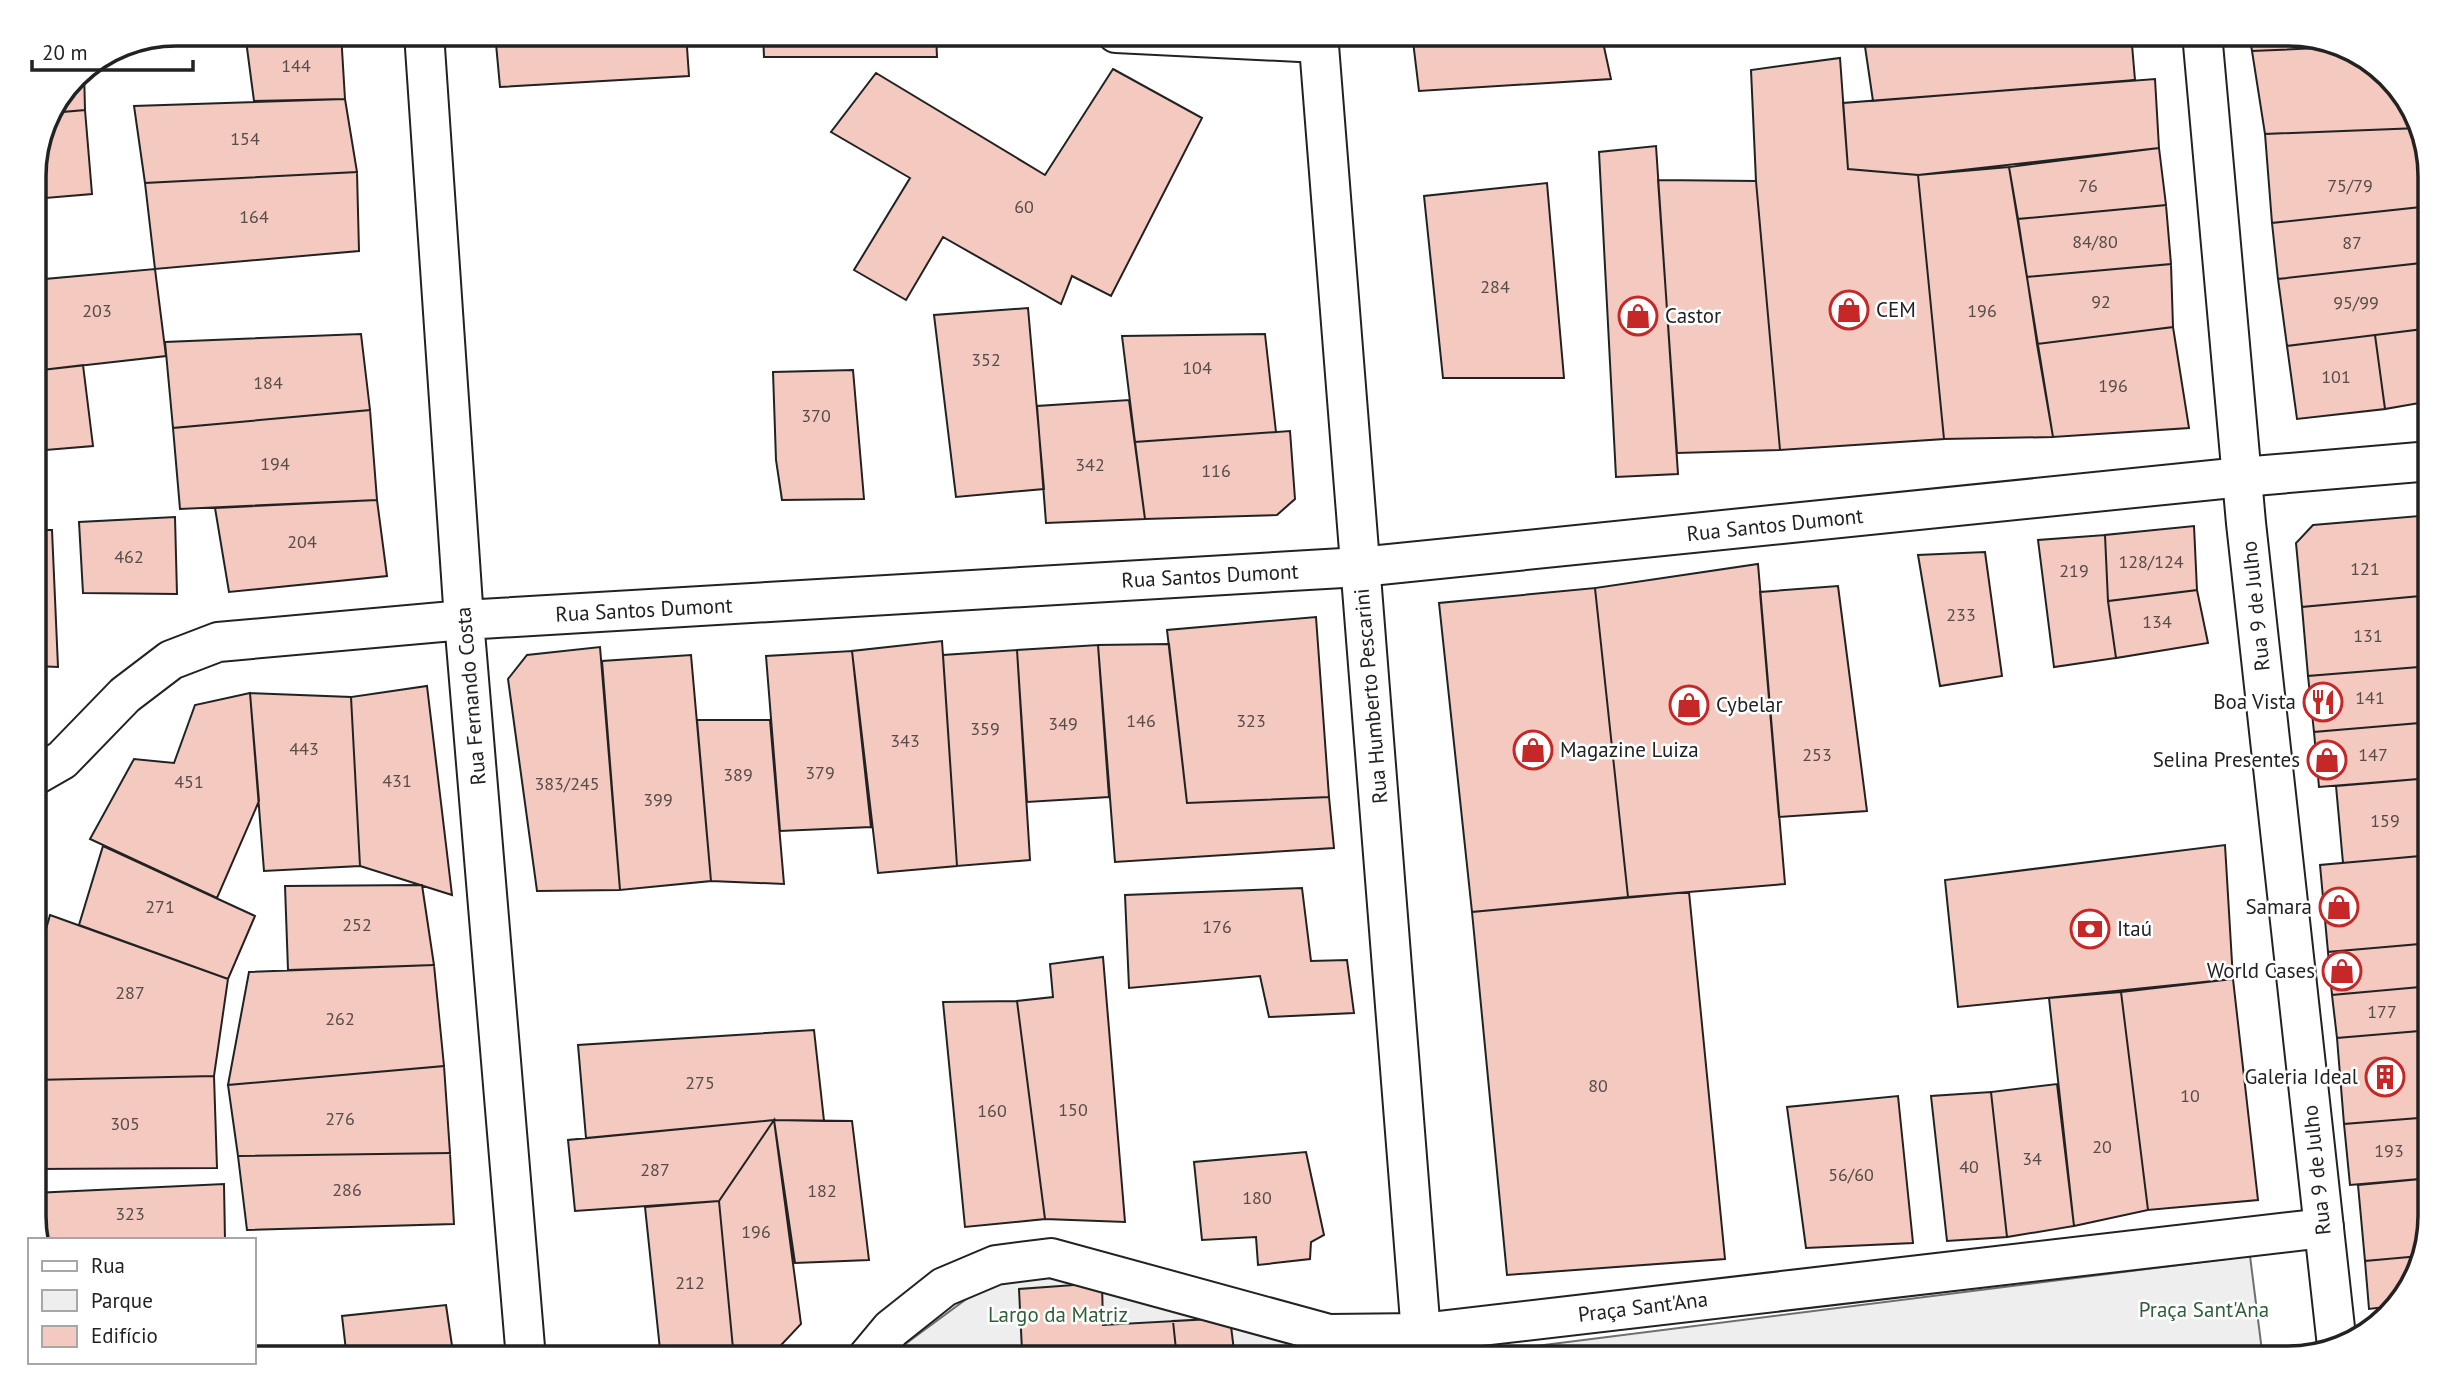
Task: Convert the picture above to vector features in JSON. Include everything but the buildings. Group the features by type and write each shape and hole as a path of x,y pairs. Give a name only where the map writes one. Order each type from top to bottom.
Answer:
{"street":[{"name":"Rua Fernando Costa","path":"425,46 464,620 525,1346"},
{"name":"Rua Humberto Pescarini","path":"1319,46 1422,1346"},
{"name":"Rua 9 de Julho","path":"2203,46 2242,477 2336,1338"},
{"name":"Rua Santos Dumont","path":"46,769 62,760 125,695 171,660 218,642 464,620 1360,567 2242,477 2418,462"},
{"name":"Praça Sant'Ana","path":"877,1346 891,1329 944,1287 996,1265 1051,1258 1329,1334 1422,1346 2324,1228"}],"green space":[{"name":"Praça Sant'Ana","path":"2250,1256 2261,1346 1536,1346"},
{"name":"Largo da Matriz","path":"1059,1269 1332,1346 903,1346 980,1289"}],"place":[{"name":"CEM","path":"1849,310"},
{"name":"Castor","path":"1638,316"},
{"name":"Boa Vista","path":"2323,702"},
{"name":"Cybelar","path":"1689,705"},
{"name":"Magazine Luiza","path":"1533,750"},
{"name":"Selina Presentes","path":"2327,760"},
{"name":"Samara","path":"2339,907"},
{"name":"Itaú","path":"2090,929"},
{"name":"World Cases","path":"2342,971"},
{"name":"Galeria Ideal","path":"2385,1077"}]}
